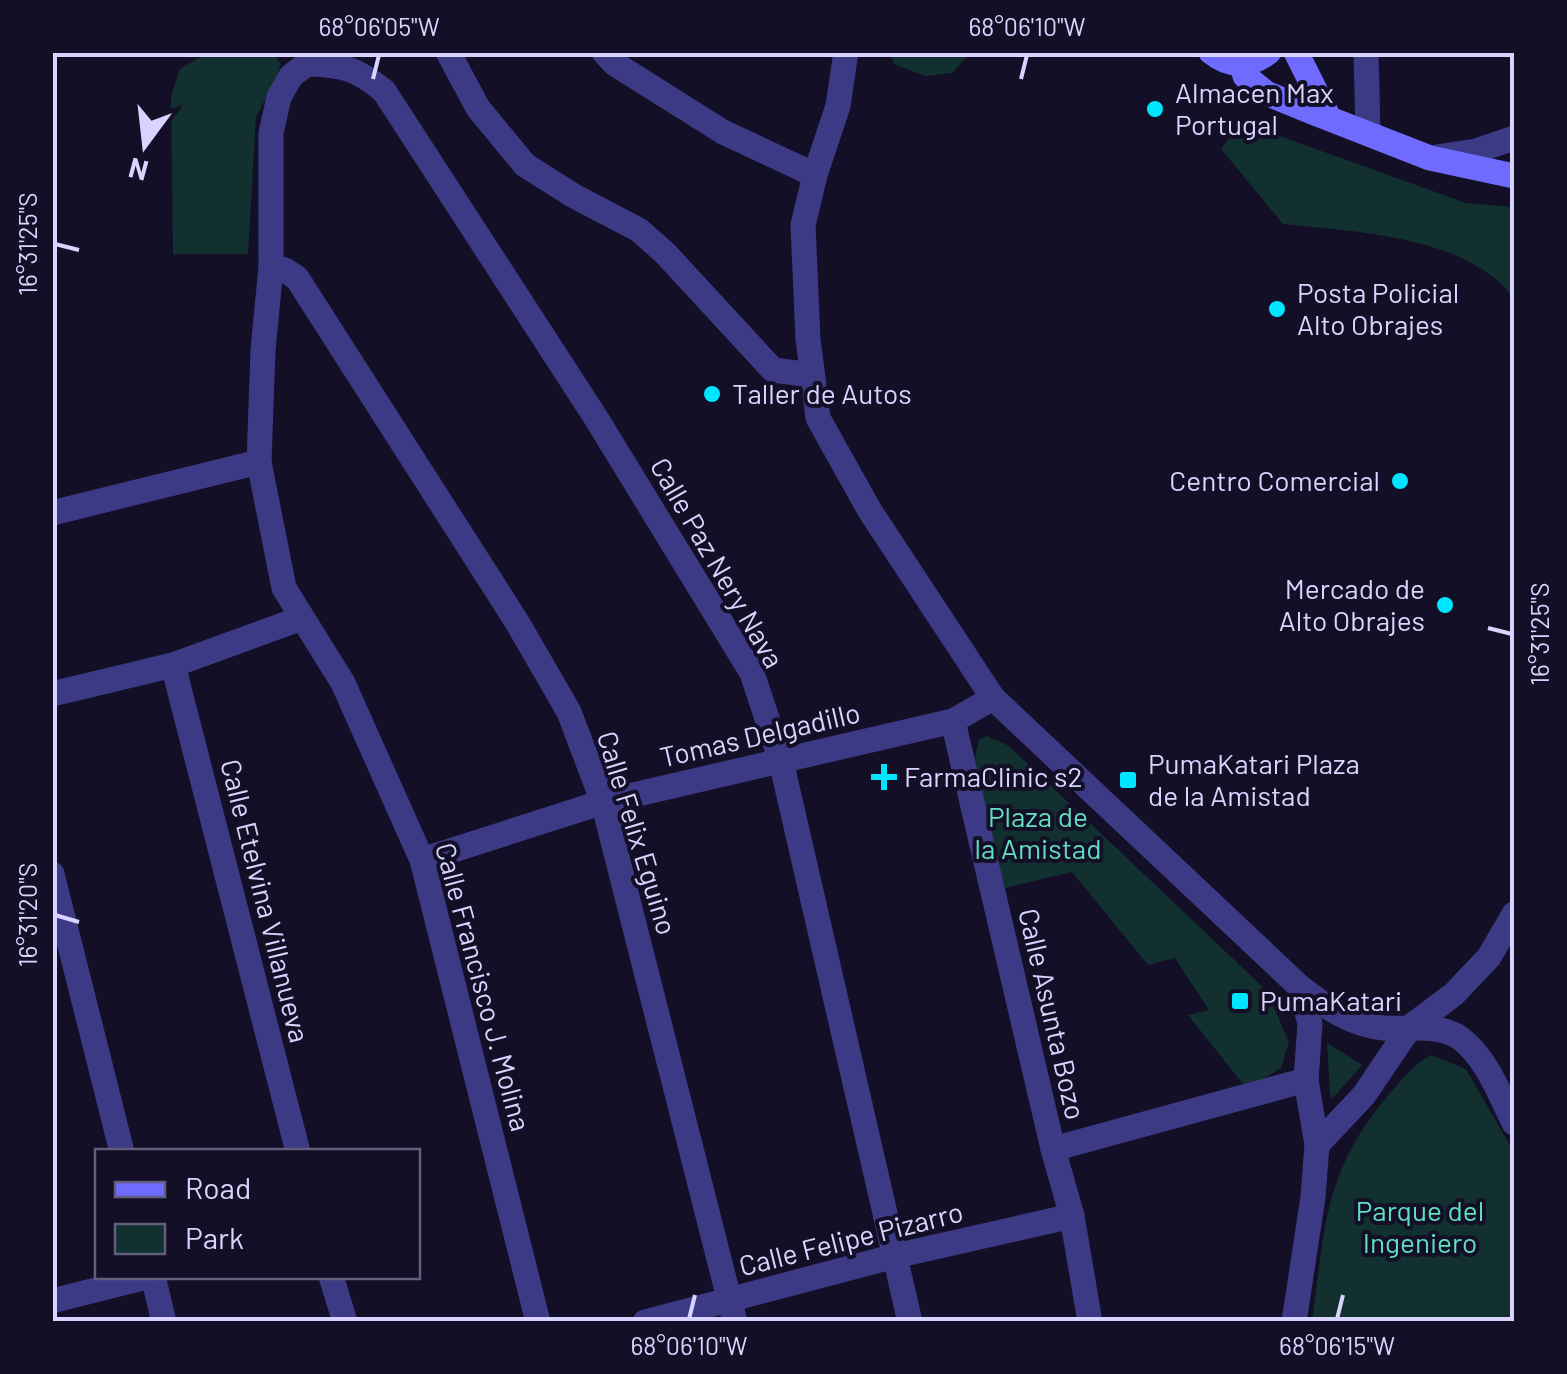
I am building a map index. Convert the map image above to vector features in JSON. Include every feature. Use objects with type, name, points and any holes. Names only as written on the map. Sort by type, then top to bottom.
[{"type":"main road","points":[[1211,52],[1228,63],[1242,64],[1256,62],[1270,52]]},
{"type":"main road","points":[[1296,52],[1328,116]]},
{"type":"main road","points":[[1242,64],[1246,76],[1266,92],[1430,158],[1514,176]]},
{"type":"street","points":[[448,52],[478,108],[525,165],[638,230],[665,253],[773,370],[812,376]]},
{"type":"street","points":[[604,52],[615,64],[723,132],[815,175]]},
{"type":"street","points":[[846,52],[838,106],[803,225],[812,376],[818,418],[902,561],[994,698],[1301,988],[1332,1012],[1359,1022],[1383,1028],[1435,1028],[1459,1037],[1482,1062],[1514,1122]]},
{"type":"street","points":[[1366,52],[1368,132]]},
{"type":"street","name":"Calle Francisco J. Molina","points":[[304,58],[278,97],[271,133],[271,267],[262,350],[260,462],[284,588],[343,683],[422,860],[538,1322]]},
{"type":"street","name":"Calle Paz Nery Nava","points":[[304,58],[363,73],[384,91],[596,418],[752,673],[781,761],[910,1322]]},
{"type":"street","points":[[1430,158],[1514,138]]},
{"type":"street","name":"Calle Felix Eguino","points":[[271,267],[297,278],[517,622],[569,712],[603,802],[732,1311]]},
{"type":"street","points":[[52,513],[260,462]]},
{"type":"street","points":[[52,694],[173,665],[302,618]]},
{"type":"street","name":"Calle Etelvina Villanueva","points":[[173,665],[297,1149]]},
{"type":"street","name":"Tomas Delgadillo","points":[[422,860],[603,802],[953,721],[994,698]]},
{"type":"street","name":"Calle Asunta Bozo","points":[[953,721],[1072,1216],[1090,1322]]},
{"type":"street","points":[[52,874],[121,1149]]},
{"type":"street","points":[[1317,1145],[1364,1095],[1410,1027],[1454,994],[1490,957],[1514,914]]},
{"type":"street","points":[[1294,1322],[1317,1145],[1306,1080],[1310,1024],[1301,988]]},
{"type":"street","points":[[1053,1148],[1306,1080]]},
{"type":"street","name":"Calle Felipe Pizarro","points":[[645,1322],[732,1311],[895,1256],[1072,1216]]},
{"type":"street","points":[[52,1301],[140,1279]]},
{"type":"street","points":[[153,1279],[164,1322]]},
{"type":"street","points":[[333,1279],[345,1322]]},
{"type":"green space","points":[[890,52],[970,53],[952,73],[925,76],[894,64]]},
{"type":"green space","points":[[207,53],[273,53],[280,63],[256,117],[248,254],[173,254],[171,96],[180,69]]},
{"type":"green space","points":[[1241,122],[1466,203],[1514,207],[1514,298],[1493,277],[1439,249],[1375,234],[1283,224],[1221,149]]},
{"type":"green space","name":"Plaza de la Amistad","points":[[987,736],[1009,746],[1267,991],[1289,1042],[1281,1068],[1263,1079],[1243,1084],[1188,1015],[1209,1010],[1175,958],[1148,965],[1072,872],[1005,888],[974,761],[979,739]]},
{"type":"green space","points":[[1327,1043],[1362,1065],[1333,1098],[1330,1095]]},
{"type":"green space","name":"Parque del Ingeniero","points":[[1431,1055],[1466,1069],[1514,1152],[1514,1321],[1312,1321],[1325,1230],[1338,1177],[1365,1125],[1412,1069]]},
{"type":"place","name":"Almacen Max Portugal","points":[[1155,109]]},
{"type":"place","name":"Posta Policial Alto Obrajes","points":[[1277,309]]},
{"type":"place","name":"Taller de Autos","points":[[712,394]]},
{"type":"place","name":"Centro Comercial","points":[[1400,481]]},
{"type":"place","name":"Mercado de Alto Obrajes","points":[[1445,605]]},
{"type":"place","name":"FarmaClinic s2","points":[[884,777]]},
{"type":"place","name":"PumaKatari Plaza de la Amistad","points":[[1128,780]]},
{"type":"place","name":"PumaKatari","points":[[1240,1001]]}]
